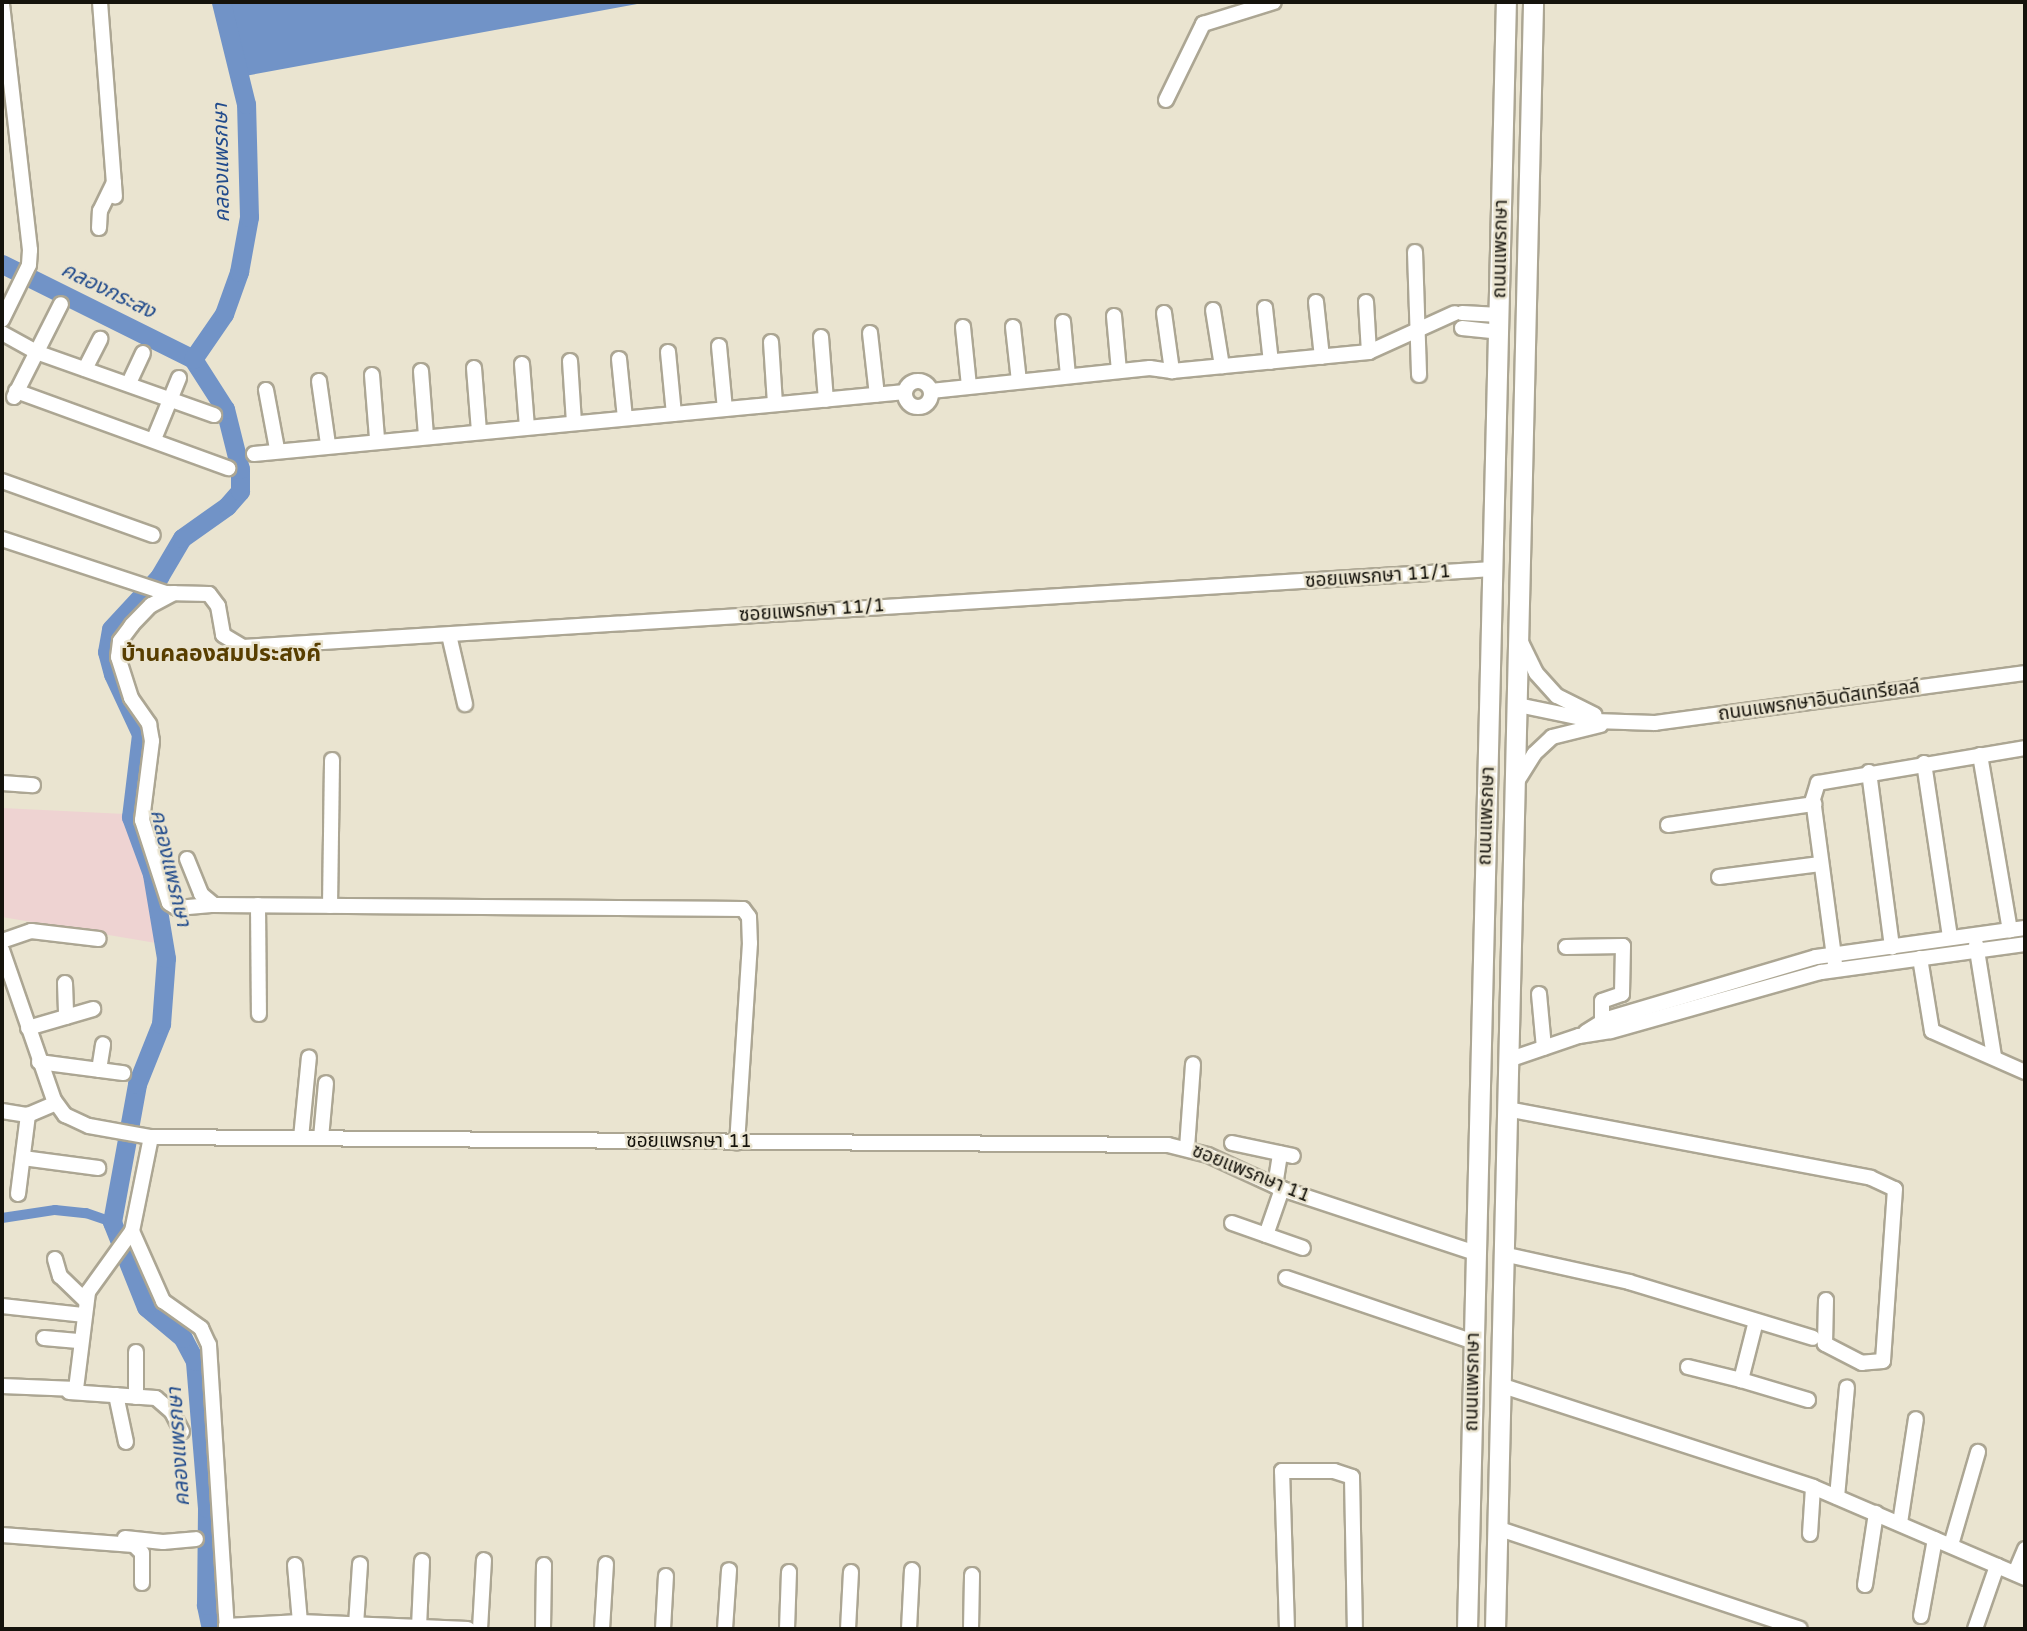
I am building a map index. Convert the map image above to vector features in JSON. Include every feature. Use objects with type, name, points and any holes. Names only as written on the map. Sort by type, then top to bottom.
[{"type":"main road","name":"ถนนแพรกษา","points":[[1467,1629],[1506,2]]},
{"type":"main road","name":"ถนนแพรกษา","points":[[1495,1629],[1533,2]]},
{"type":"main road","points":[[1504,95],[1532,95]]},
{"type":"street","points":[[99,228],[100,211],[114,189],[100,2]]},
{"type":"street","points":[[1166,100],[1203,24],[1218,15],[1274,2]]},
{"type":"street","points":[[2,4],[29,265],[2,320]]},
{"type":"street","points":[[1415,252],[1419,375]]},
{"type":"street","points":[[1316,302],[1322,357]]},
{"type":"street","points":[[1366,302],[1369,352]]},
{"type":"street","points":[[61,304],[14,395],[155,439],[228,468]]},
{"type":"street","points":[[1265,308],[1271,362]]},
{"type":"street","points":[[1213,310],[1222,366]]},
{"type":"street","points":[[1164,313],[1172,371]]},
{"type":"street","points":[[1114,316],[1119,371]]},
{"type":"street","points":[[254,454],[277,449],[377,439],[905,392],[908,402],[920,407],[926,404],[930,391],[1150,368],[1172,371],[1369,352],[1419,330],[1455,320],[1499,323]]},
{"type":"street","points":[[1063,322],[1068,376]]},
{"type":"street","points":[[963,327],[970,386]]},
{"type":"street","points":[[1013,327],[1019,381]]},
{"type":"street","points":[[2,333],[36,352],[171,397],[214,415]]},
{"type":"street","points":[[870,333],[877,395]]},
{"type":"street","points":[[821,337],[827,400]]},
{"type":"street","points":[[85,369],[100,339]]},
{"type":"street","points":[[771,342],[775,404]]},
{"type":"street","points":[[719,346],[725,409]]},
{"type":"street","points":[[668,352],[674,414]]},
{"type":"street","points":[[130,383],[143,353]]},
{"type":"street","points":[[619,359],[625,418]]},
{"type":"street","points":[[569,361],[575,423]]},
{"type":"street","points":[[522,364],[527,427]]},
{"type":"street","points":[[474,368],[479,431]]},
{"type":"street","points":[[421,371],[426,436]]},
{"type":"street","points":[[372,375],[377,439]]},
{"type":"street","points":[[155,439],[179,378]]},
{"type":"street","points":[[319,381],[328,444]]},
{"type":"street","points":[[266,390],[277,449]]},
{"type":"street","points":[[2,481],[153,535]]},
{"type":"street","points":[[2,539],[170,593]]},
{"type":"street","name":"ซอยแพรกษา 11/1","points":[[170,593],[209,594],[218,606],[223,635],[234,646],[449,635],[1493,569]]},
{"type":"street","points":[[170,593],[151,605],[132,625],[120,641],[118,657],[131,698],[150,726],[142,820],[169,903],[177,908],[258,905],[747,911],[749,978],[737,1143]]},
{"type":"street","points":[[449,635],[465,704]]},
{"type":"street","name":"ถนนแพรกษาอินดัสเทรียลล์","points":[[1520,640],[1536,673],[1557,696],[1612,723]]},
{"type":"street","name":"ถนนแพรกษาอินดัสเทรียลล์","points":[[1518,705],[1612,723],[1655,723],[2025,673]]},
{"type":"street","name":"ถนนแพรกษาอินดัสเทรียลล์","points":[[1516,783],[1534,754],[1552,737],[1612,723]]},
{"type":"street","points":[[1835,962],[1814,804],[1818,783],[1869,772],[2025,748]]},
{"type":"street","points":[[1980,755],[2010,930]]},
{"type":"street","points":[[330,906],[332,760]]},
{"type":"street","points":[[1924,763],[1950,938]]},
{"type":"street","points":[[1869,772],[1892,947]]},
{"type":"street","points":[[2,783],[33,785]]},
{"type":"street","points":[[1668,825],[1814,804]]},
{"type":"street","points":[[187,859],[201,894],[214,905]]},
{"type":"street","points":[[1718,877],[1820,864]]},
{"type":"street","points":[[258,905],[259,1014]]},
{"type":"street","points":[[1835,962],[1920,958],[2010,930],[2025,928]]},
{"type":"street","points":[[2,942],[31,931],[99,939]]},
{"type":"street","points":[[1579,1036],[1602,1023],[1892,947],[1950,938],[1975,943],[2025,943]]},
{"type":"street","points":[[1975,943],[1994,1057]]},
{"type":"street","points":[[1566,947],[1623,946],[1622,995],[1602,1001],[1602,1023]]},
{"type":"street","points":[[2,950],[39,1062],[56,1103],[28,1115],[2,1111]]},
{"type":"street","points":[[1920,958],[1932,1031],[2025,1072]]},
{"type":"street","points":[[65,983],[66,1017]]},
{"type":"street","points":[[1508,1060],[1579,1036],[1611,1031],[1725,992]]},
{"type":"street","points":[[1539,994],[1544,1048]]},
{"type":"street","points":[[28,1028],[93,1009]]},
{"type":"street","points":[[99,1070],[103,1044]]},
{"type":"street","points":[[301,1138],[309,1057]]},
{"type":"street","points":[[39,1062],[123,1073]]},
{"type":"street","points":[[1187,1148],[1193,1064]]},
{"type":"street","points":[[321,1138],[326,1083]]},
{"type":"street","name":"ซอยแพรกษา 11","points":[[56,1103],[76,1122],[146,1136],[737,1143],[1140,1142],[1187,1148],[1279,1187],[1475,1253]]},
{"type":"street","points":[[1507,1109],[1871,1178],[1895,1189],[1883,1361],[1863,1363],[1825,1344],[1826,1300]]},
{"type":"street","points":[[18,1194],[28,1115]]},
{"type":"street","points":[[69,1392],[78,1383],[85,1308],[108,1259],[128,1235],[146,1136]]},
{"type":"street","points":[[1232,1143],[1286,1155],[1266,1235]]},
{"type":"street","points":[[23,1158],[98,1168]]},
{"type":"street","points":[[1232,1223],[1303,1248]]},
{"type":"street","points":[[128,1235],[163,1301],[201,1328],[209,1345],[227,1628],[300,1622],[468,1629]]},
{"type":"street","points":[[1503,1254],[1629,1282],[1813,1338]]},
{"type":"street","points":[[55,1259],[60,1276],[85,1308]]},
{"type":"street","points":[[1286,1278],[1474,1342]]},
{"type":"street","points":[[2,1306],[85,1308]]},
{"type":"street","points":[[1741,1380],[1756,1321]]},
{"type":"street","points":[[44,1338],[81,1341]]},
{"type":"street","points":[[136,1352],[136,1397]]},
{"type":"street","points":[[1688,1367],[1808,1400]]},
{"type":"street","points":[[2,1385],[161,1401],[182,1432]]},
{"type":"street","points":[[1500,1385],[1814,1487],[2020,1575],[2025,1549]]},
{"type":"street","points":[[1837,1497],[1847,1387]]},
{"type":"street","points":[[116,1395],[126,1442]]},
{"type":"street","points":[[1900,1524],[1916,1419]]},
{"type":"street","points":[[1951,1545],[1978,1452]]},
{"type":"street","points":[[1287,1629],[1282,1471],[1334,1471],[1352,1477],[1355,1629]]},
{"type":"street","points":[[1810,1534],[1814,1487]]},
{"type":"street","points":[[1865,1585],[1876,1513]]},
{"type":"street","points":[[1497,1528],[1800,1629]]},
{"type":"street","points":[[2,1535],[104,1542],[138,1548],[143,1557],[142,1583]]},
{"type":"street","points":[[104,1542],[116,1537],[163,1542],[196,1538]]},
{"type":"street","points":[[1921,1616],[1935,1539]]},
{"type":"street","points":[[480,1629],[484,1560]]},
{"type":"street","points":[[419,1627],[422,1561]]},
{"type":"street","points":[[356,1625],[360,1564]]},
{"type":"street","points":[[602,1629],[606,1564]]},
{"type":"street","points":[[295,1565],[300,1622]]},
{"type":"street","points":[[543,1629],[544,1565]]},
{"type":"street","points":[[1975,1629],[1997,1566]]},
{"type":"street","points":[[725,1629],[729,1570]]},
{"type":"street","points":[[909,1629],[912,1570]]},
{"type":"street","points":[[848,1629],[851,1572]]},
{"type":"street","points":[[787,1629],[789,1573]]},
{"type":"street","points":[[971,1629],[972,1575]]},
{"type":"street","points":[[663,1629],[666,1576]]},
{"type":"shaded area","points":[[2,808],[125,814],[148,887],[156,943],[2,917]]},
{"type":"water","points":[[216,2],[648,2],[234,78]]},
{"type":"waterway","name":"คลองแพรกษา","points":[[211,1629],[206,1605],[207,1508],[195,1361],[183,1338],[146,1307],[112,1222],[137,1084],[161,1024],[166,958],[152,874],[131,817],[141,734],[113,674],[107,652],[111,629],[159,577],[182,538],[227,506],[240,491],[240,469],[225,409],[193,359],[224,314],[239,272],[249,217],[246,104],[221,2]]},
{"type":"waterway","name":"คลองกระสง","points":[[2,264],[193,359]]},
{"type":"waterway","points":[[2,1218],[55,1210],[86,1213],[112,1222]]},
{"type":"district","name":"บ้านคลองสมประสงค์","points":[[221,654]]}]
